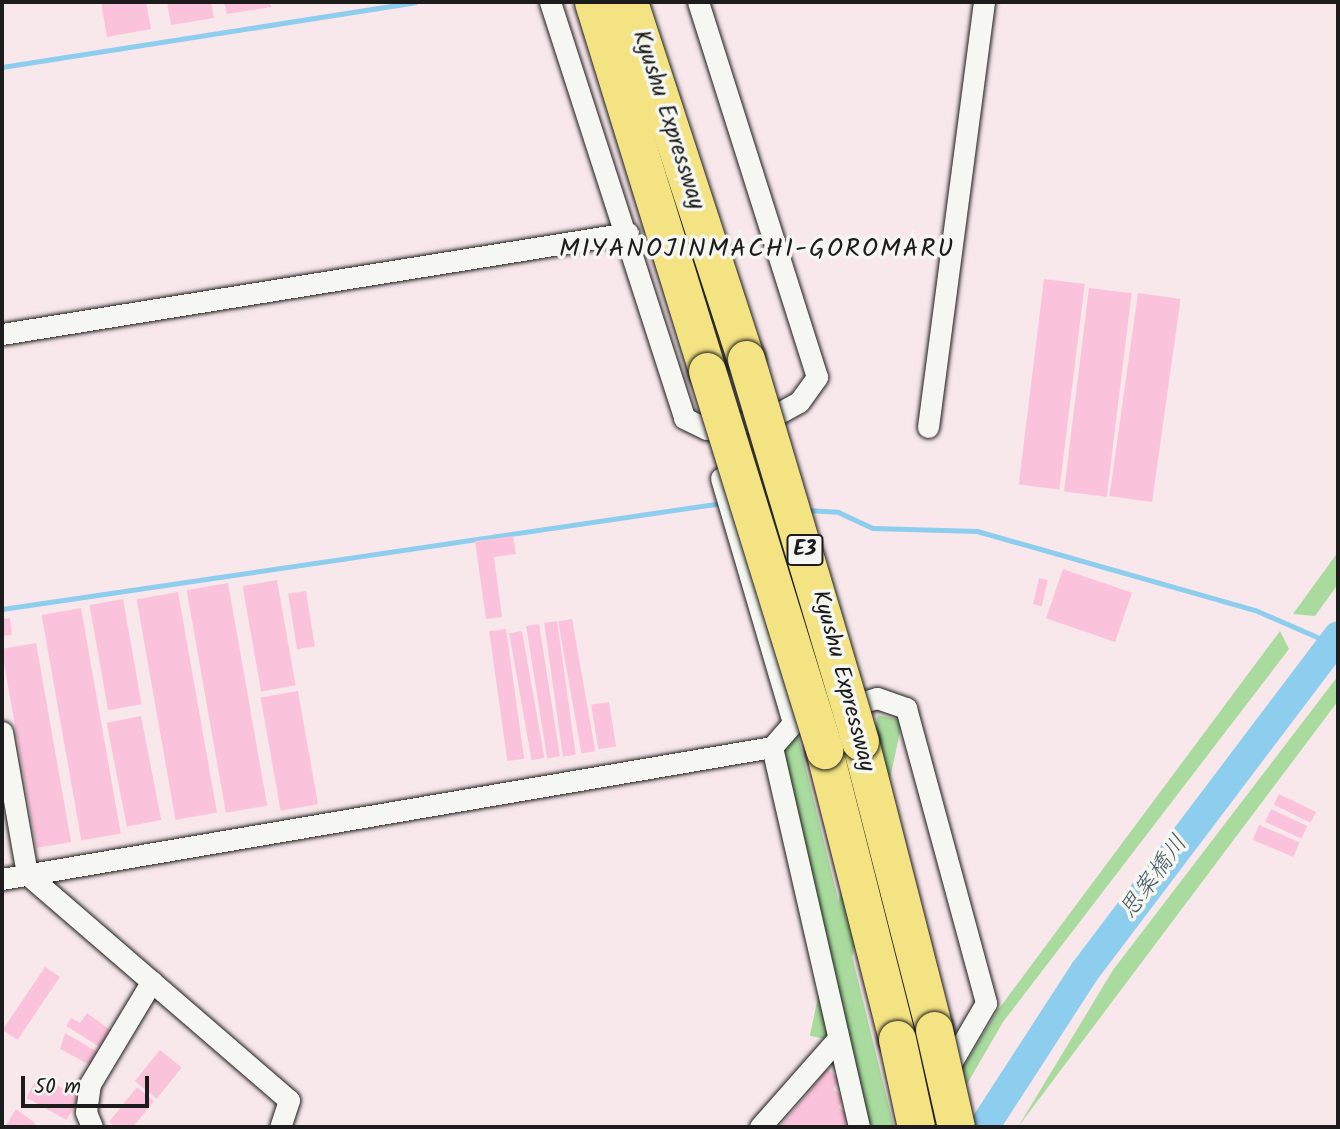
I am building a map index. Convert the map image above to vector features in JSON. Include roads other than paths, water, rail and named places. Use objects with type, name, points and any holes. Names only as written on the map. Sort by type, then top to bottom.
[{"type":"highway","name":"Kyushu Expressway","points":[[593,2],[824,750],[897,1039],[915,1127]]},
{"type":"highway","name":"Kyushu Expressway","points":[[629,2],[746,359],[860,741],[956,1127]]},
{"type":"street","points":[[550,2],[628,233],[684,418],[707,429],[770,418],[799,402],[817,377],[698,2]]},
{"type":"street","points":[[928,427],[984,2]]},
{"type":"street","points":[[2,334],[628,233]]},
{"type":"street","points":[[707,429],[793,723]]},
{"type":"street","points":[[2,878],[772,747],[793,723],[877,698],[906,708],[986,1003],[915,1127]]},
{"type":"street","points":[[2,732],[27,874],[289,1100],[280,1127]]},
{"type":"street","points":[[772,747],[835,1042],[859,1127]]},
{"type":"street","points":[[92,1127],[86,1112],[90,1084],[152,981]]},
{"type":"street","points":[[760,1127],[835,1042]]},
{"type":"waterway","points":[[2,67],[415,2]]},
{"type":"waterway","points":[[2,609],[722,503]]},
{"type":"waterway","points":[[805,510],[838,512],[873,528],[977,531],[1255,610],[1333,644]]},
{"type":"waterway","name":"思案橋川","points":[[984,1127],[1085,971],[1338,636]]},
{"type":"district","name":"MIYANOJINMACHI-GOROMARU","points":[[757,250]]}]
